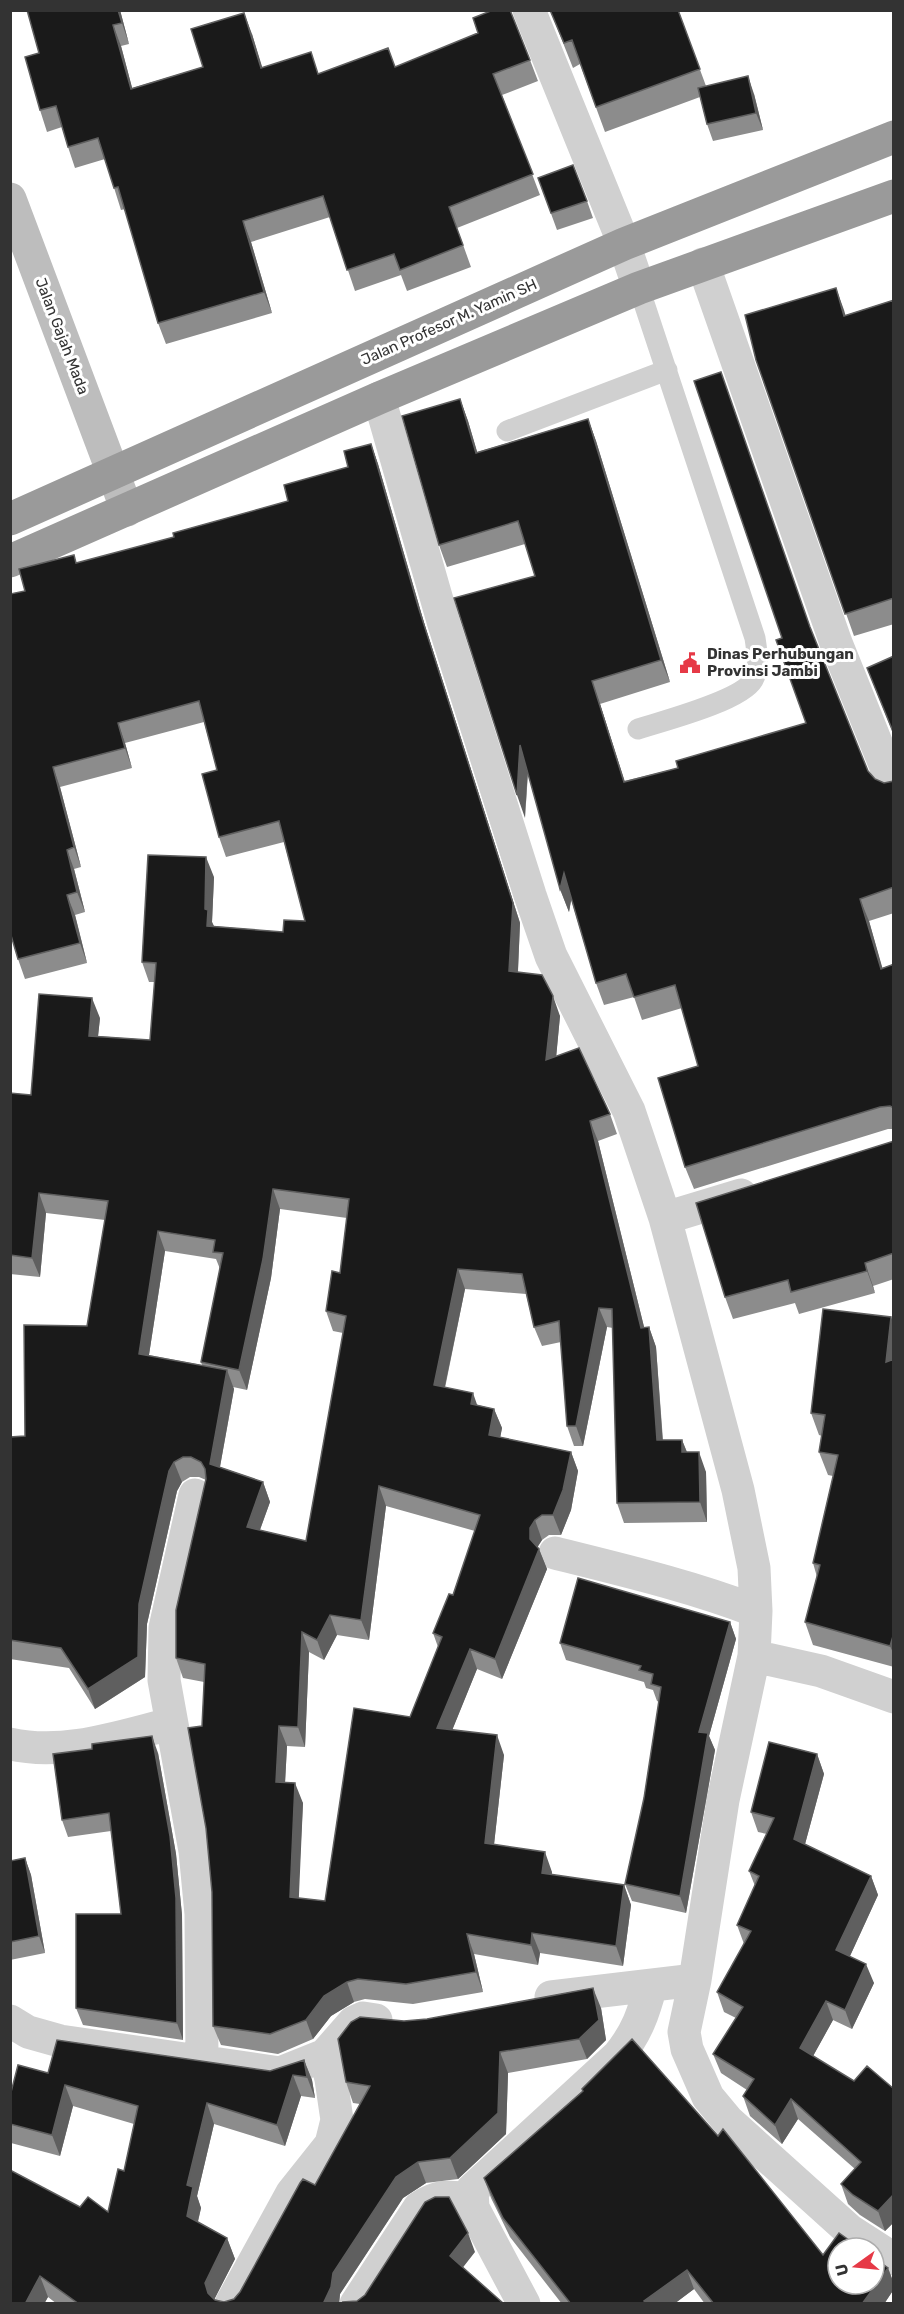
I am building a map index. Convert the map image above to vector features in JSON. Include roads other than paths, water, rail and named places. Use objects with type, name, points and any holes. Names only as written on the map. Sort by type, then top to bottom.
[{"type":"highway","name":"Jalan Profesor M. Yamin SH","points":[[10,519],[624,244],[894,137]]},
{"type":"highway","points":[[10,561],[379,398],[639,288],[894,196]]},
{"type":"main road","name":"Jalan Gajah Mada","points":[[10,199],[127,510]]},
{"type":"street","points":[[529,10],[624,244],[639,288]]},
{"type":"street","points":[[703,264],[836,644],[894,787]]},
{"type":"street","points":[[379,398],[443,621],[530,896],[551,956],[629,1111],[665,1218],[738,1490],[754,1568],[756,1611],[754,1656],[723,1800],[695,1980],[684,2032],[695,2071],[708,2097],[728,2121],[794,2183],[849,2230],[894,2259]]},
{"type":"street","points":[[665,1218],[767,1187]]},
{"type":"street","points":[[195,1495],[165,1628],[164,1680],[170,1724],[180,1761],[195,1851],[203,1960],[202,2060]]},
{"type":"street","points":[[555,1553],[715,1595],[756,1611]]},
{"type":"street","points":[[754,1656],[821,1671],[894,1697]]},
{"type":"street","points":[[10,1744],[31,1749],[61,1748],[170,1724]]},
{"type":"street","points":[[520,2003],[576,1992],[695,1980]]},
{"type":"street","points":[[524,2304],[473,2208],[475,2185],[618,2056],[633,2038],[642,2020],[651,1985]]},
{"type":"street","points":[[10,2021],[28,2032],[60,2041],[280,2073],[324,2055],[354,2022],[363,2018],[403,2022]]},
{"type":"street","points":[[231,2304],[292,2193],[331,2144],[337,2120],[332,2079],[324,2055]]},
{"type":"street","points":[[356,2304],[419,2208],[433,2198],[450,2196],[472,2199]]},
{"type":"lane","points":[[638,729],[717,703],[742,691],[752,681],[758,661],[755,638],[639,288]]},
{"type":"lane","points":[[507,431],[667,370]]},
{"type":"place","name":"Dinas Perhubungan Provinsi Jambi","points":[[690,663]]}]
